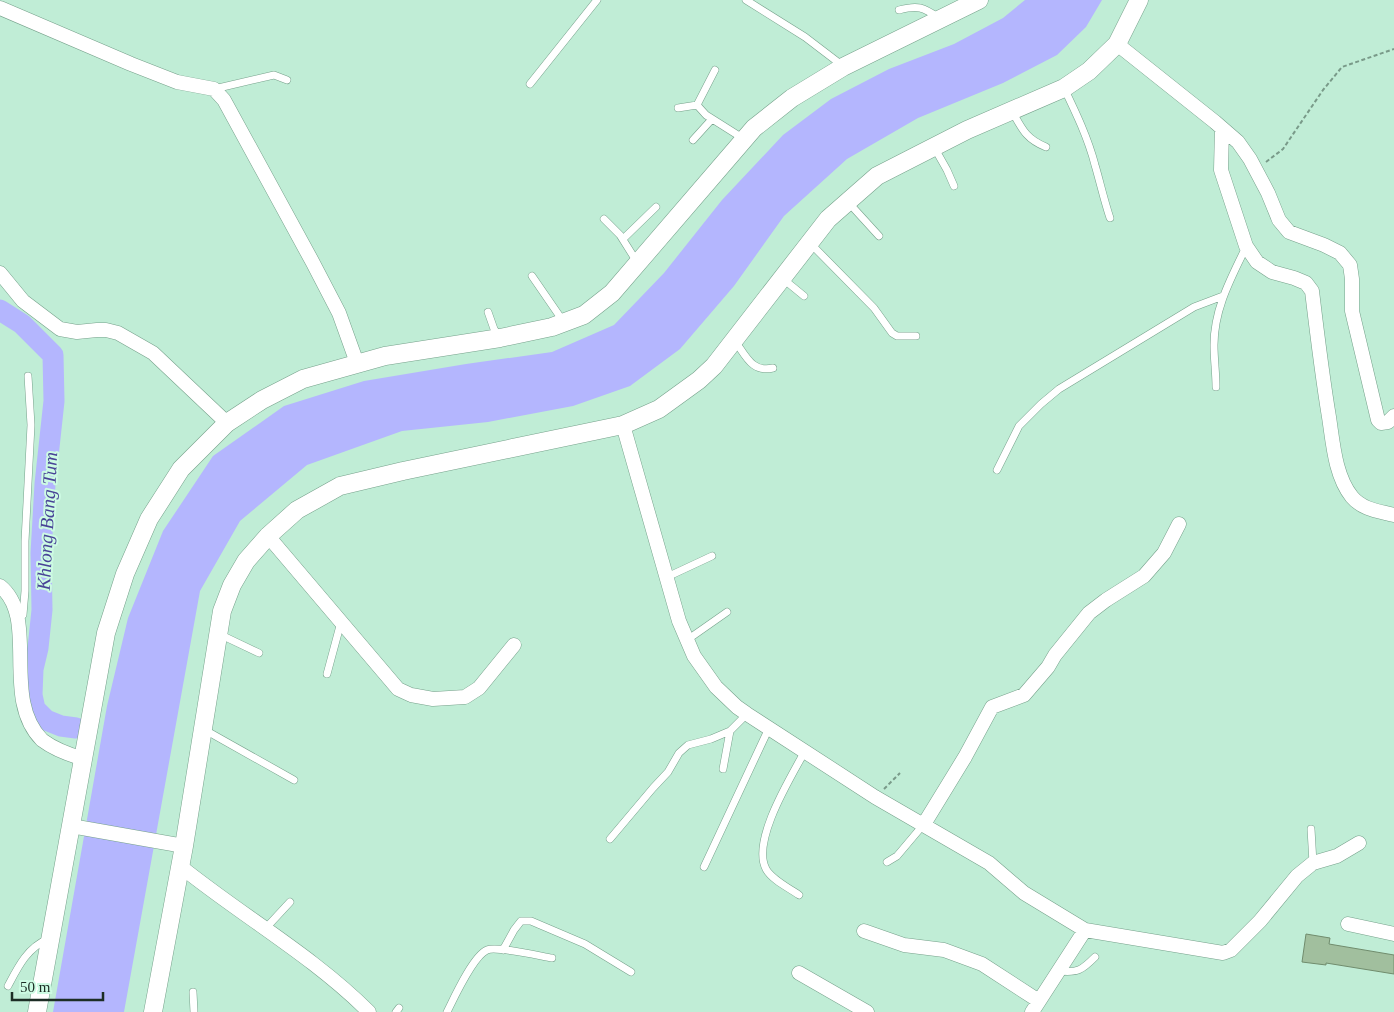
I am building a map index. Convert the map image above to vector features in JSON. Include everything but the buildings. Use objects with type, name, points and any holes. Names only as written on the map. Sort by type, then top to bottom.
[{"type":"street","points":[[153,1012],[184,846],[222,611],[232,585],[246,561],[268,536],[297,510],[340,486],[623,425],[659,409],[686,390],[714,366],[735,342],[828,219],[876,176],[934,147],[1064,88],[1089,71],[1117,44],[1139,0]]},
{"type":"street","points":[[37,1012],[106,633],[125,574],[149,519],[181,469],[227,422],[262,400],[303,379],[385,356],[500,338],[552,327],[584,315],[612,293],[638,265],[754,128],[792,98],[843,67],[942,19],[968,3]]},
{"type":"street","points":[[0,8],[177,82],[214,89],[224,100],[313,262],[338,313],[357,363]]},
{"type":"street","points":[[1117,44],[1238,142],[1250,159],[1279,220],[1289,232],[1340,253],[1350,265],[1352,311],[1378,420],[1381,423],[1388,422],[1394,416]]},
{"type":"street","points":[[1222,128],[1221,170],[1246,246],[1257,262],[1272,272],[1306,283],[1312,291],[1335,452],[1346,488],[1353,498],[1364,507],[1394,515]]},
{"type":"street","points":[[0,274],[23,301],[60,329],[77,332],[106,330],[126,337],[153,353],[227,422]]},
{"type":"street","points":[[623,425],[679,621],[694,656],[711,681],[737,707],[747,714],[875,797],[989,863],[1024,893],[1085,930],[1223,953],[1231,950],[1260,921],[1297,876],[1313,862],[1336,856],[1359,844]]},
{"type":"street","points":[[924,824],[965,757],[992,707],[1024,695],[1089,613],[1144,576],[1164,553],[1178,524]]},
{"type":"street","points":[[268,536],[398,689],[410,695],[433,699],[466,697],[479,688],[514,645]]},
{"type":"street","points":[[0,586],[10,596],[16,610],[17,689],[26,719],[42,740],[66,753],[84,759]]},
{"type":"street","points":[[71,826],[184,846]]},
{"type":"street","points":[[180,866],[339,985],[369,1012]]},
{"type":"street","points":[[1348,924],[1394,934]]},
{"type":"street","points":[[864,931],[904,945],[944,950],[982,964],[1036,1007],[1085,930]]},
{"type":"street","points":[[799,974],[867,1012]]},
{"type":"lane","points":[[530,84],[597,0]]},
{"type":"lane","points":[[746,0],[805,37],[843,67]]},
{"type":"lane","points":[[899,10],[912,7],[925,9],[942,19]]},
{"type":"lane","points":[[697,105],[715,70]]},
{"type":"lane","points":[[214,89],[274,76],[287,80]]},
{"type":"lane","points":[[1064,88],[1081,123],[1110,218]]},
{"type":"lane","points":[[697,105],[712,119],[744,140]]},
{"type":"lane","points":[[678,108],[697,105]]},
{"type":"lane","points":[[1011,111],[1025,134],[1035,142],[1046,147]]},
{"type":"lane","points":[[694,140],[712,119]]},
{"type":"lane","points":[[934,147],[954,186]]},
{"type":"lane","points":[[848,201],[878,236]]},
{"type":"lane","points":[[623,239],[656,207]]},
{"type":"lane","points":[[604,219],[623,239],[638,265]]},
{"type":"lane","points":[[809,242],[874,308],[892,333],[897,336],[916,336]]},
{"type":"lane","points":[[1216,387],[1214,344],[1217,315],[1223,296],[1246,246]]},
{"type":"lane","points":[[532,276],[564,322]]},
{"type":"lane","points":[[782,278],[804,296]]},
{"type":"lane","points":[[997,470],[1019,426],[1059,389],[1194,306],[1223,296]]},
{"type":"lane","points":[[488,312],[494,330],[500,338]]},
{"type":"lane","points":[[735,342],[755,367],[762,370],[773,368]]},
{"type":"lane","points":[[17,620],[23,615],[25,591],[25,540],[31,425],[28,376]]},
{"type":"lane","points":[[667,577],[712,556]]},
{"type":"lane","points":[[687,640],[726,612]]},
{"type":"lane","points":[[327,674],[341,622]]},
{"type":"lane","points":[[218,634],[259,653]]},
{"type":"lane","points":[[610,839],[668,772],[679,752],[688,744],[730,731],[747,714]]},
{"type":"lane","points":[[704,867],[769,728]]},
{"type":"lane","points":[[203,729],[294,780]]},
{"type":"lane","points":[[723,769],[730,731]]},
{"type":"lane","points":[[799,896],[766,870],[762,856],[764,839],[777,804],[805,751]]},
{"type":"lane","points":[[887,862],[897,856],[924,824]]},
{"type":"lane","points":[[1311,829],[1313,862]]},
{"type":"lane","points":[[265,929],[290,902]]},
{"type":"lane","points":[[503,950],[521,921],[531,921],[585,944],[631,972]]},
{"type":"lane","points":[[8,986],[22,960],[41,942],[51,938]]},
{"type":"lane","points":[[447,1012],[466,976],[479,956],[487,950],[503,950],[552,958]]},
{"type":"lane","points":[[1059,971],[1072,972],[1083,968],[1095,957]]},
{"type":"lane","points":[[193,992],[194,1012]]},
{"type":"path","points":[[1256,171],[1283,149],[1323,90],[1342,67],[1394,49]]},
{"type":"path","points":[[875,797],[900,773]]},
{"type":"water","points":[[1025,0],[1102,0],[1086,27],[1057,55],[1003,83],[918,118],[847,159],[784,216],[734,286],[680,349],[630,386],[573,406],[488,422],[402,431],[307,465],[240,521],[200,591],[124,1012],[53,1012],[107,706],[128,618],[163,531],[213,456],[284,406],[364,381],[552,352],[614,325],[664,273],[722,200],[783,135],[831,99],[889,69],[954,44],[1003,18]]},
{"type":"waterway","name":"Khlong Bang Tum","points":[[0,310],[22,324],[53,355],[54,401],[45,484],[41,553],[42,610],[38,648],[33,669],[32,695],[35,709],[46,720],[61,726],[76,728]]}]
